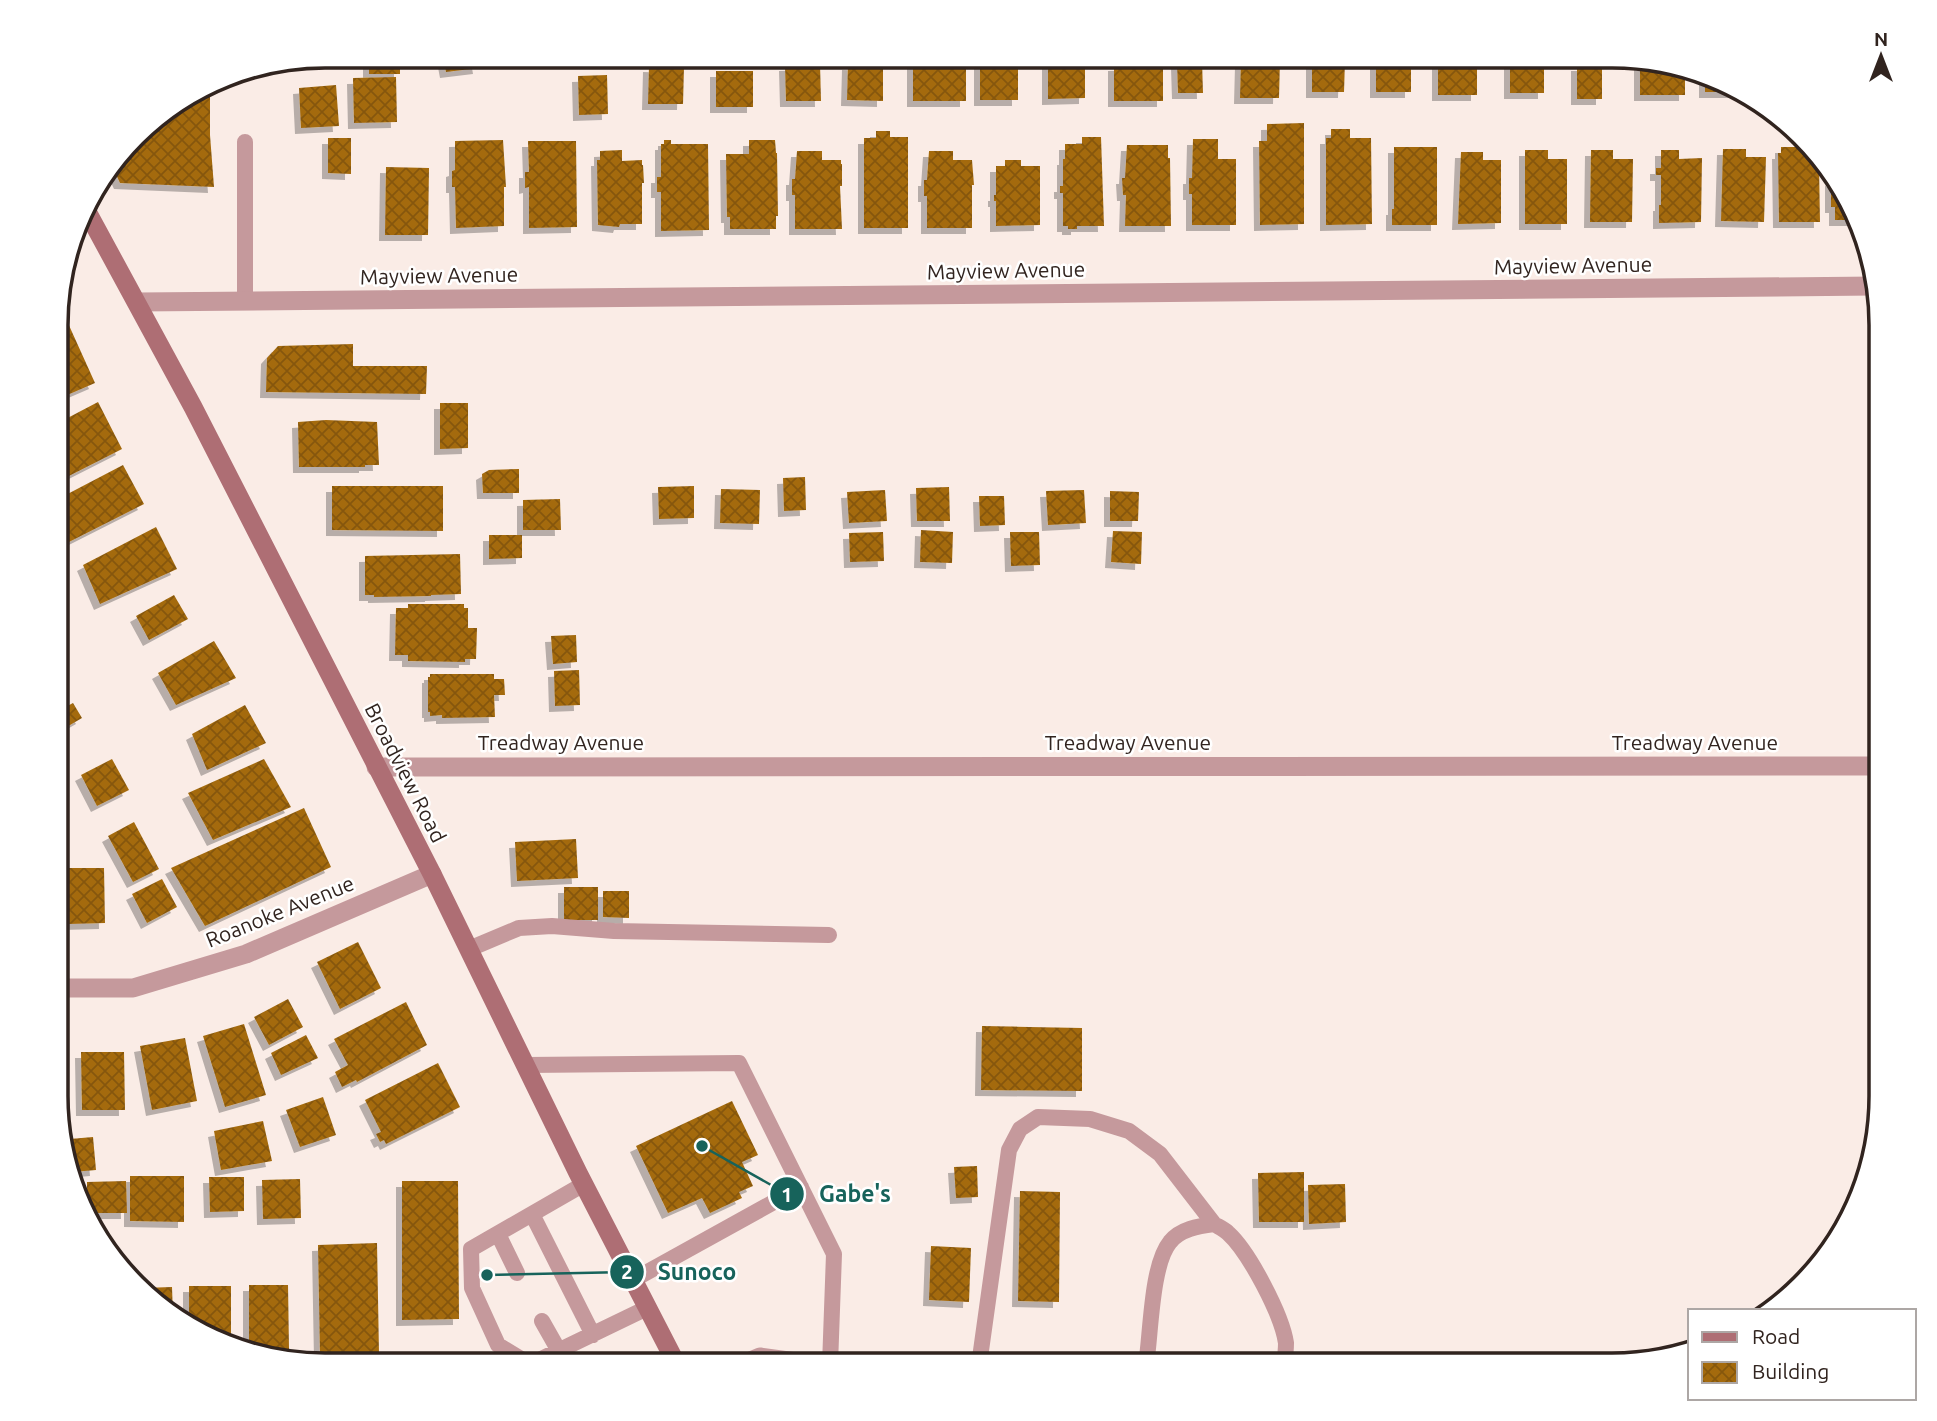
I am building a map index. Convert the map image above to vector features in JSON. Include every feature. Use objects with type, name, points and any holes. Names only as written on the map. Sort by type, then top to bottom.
[{"type":"main road","name":"Broadview Road","points":[[92,219],[194,407],[432,874],[584,1184],[671,1353]]},
{"type":"street","name":"Mayview Avenue","points":[[138,302],[1866,286]]},
{"type":"street","name":"Treadway Avenue","points":[[376,767],[1869,766]]},
{"type":"street","name":"Roanoke Avenue","points":[[68,988],[134,988],[246,954],[432,874]]},
{"type":"lane","points":[[245,142],[245,301]]},
{"type":"lane","points":[[469,949],[519,928],[552,926],[614,931],[829,935]]},
{"type":"lane","points":[[526,1065],[739,1063],[834,1254],[830,1353]]},
{"type":"lane","points":[[981,1353],[1009,1150],[1020,1129],[1038,1118],[1090,1119],[1129,1131],[1160,1154],[1214,1224],[1240,1247],[1271,1300],[1286,1344],[1285,1353]]},
{"type":"lane","points":[[512,1353],[498,1345],[472,1288],[471,1249],[584,1184]]},
{"type":"lane","points":[[633,1280],[801,1187]]},
{"type":"lane","points":[[532,1214],[593,1335]]},
{"type":"lane","points":[[1148,1353],[1161,1259],[1170,1241],[1192,1227],[1214,1224]]},
{"type":"lane","points":[[498,1234],[517,1273]]},
{"type":"lane","points":[[555,1353],[647,1308]]},
{"type":"lane","points":[[542,1321],[559,1351]]},
{"type":"building","points":[[369,68],[400,68],[400,74],[369,74]]},
{"type":"building","points":[[445,68],[479,68],[446,72]]},
{"type":"building","points":[[649,68],[684,68],[683,104],[648,104]]},
{"type":"building","points":[[785,68],[820,68],[821,101],[786,101]]},
{"type":"building","points":[[848,68],[883,68],[883,101],[847,100]]},
{"type":"building","points":[[913,68],[966,68],[966,101],[913,101]]},
{"type":"building","points":[[980,68],[1018,68],[1018,100],[980,100]]},
{"type":"building","points":[[1048,68],[1085,68],[1085,98],[1048,99]]},
{"type":"building","points":[[1114,68],[1163,68],[1163,101],[1114,101]]},
{"type":"building","points":[[1177,68],[1202,68],[1203,93],[1178,93]]},
{"type":"building","points":[[1241,68],[1280,68],[1279,98],[1240,98]]},
{"type":"building","points":[[1312,68],[1345,68],[1344,92],[1312,92]]},
{"type":"building","points":[[1376,68],[1411,68],[1411,92],[1376,92]]},
{"type":"building","points":[[1438,68],[1477,68],[1477,95],[1438,95]]},
{"type":"building","points":[[1510,68],[1544,68],[1544,93],[1510,93]]},
{"type":"building","points":[[1577,68],[1602,68],[1602,99],[1577,99]]},
{"type":"building","points":[[1640,70],[1685,79],[1685,95],[1640,95]]},
{"type":"building","points":[[716,71],[753,71],[753,107],[716,107]]},
{"type":"building","points":[[607,75],[608,114],[579,115],[578,76]]},
{"type":"building","points":[[396,77],[397,122],[354,123],[353,78]]},
{"type":"building","points":[[336,85],[339,126],[301,128],[299,88]]},
{"type":"building","points":[[1705,86],[1719,92],[1705,92]]},
{"type":"building","points":[[210,96],[214,187],[120,183],[116,176],[143,143],[169,121]]},
{"type":"building","points":[[1304,123],[1304,224],[1260,225],[1259,141],[1267,141],[1267,124]]},
{"type":"building","points":[[1331,129],[1350,129],[1350,138],[1371,138],[1372,224],[1326,225],[1326,138],[1331,138]]},
{"type":"building","points":[[876,131],[890,131],[890,137],[908,137],[908,228],[864,228],[864,138],[876,138]]},
{"type":"building","points":[[1082,137],[1101,137],[1104,226],[1077,226],[1077,229],[1068,229],[1068,226],[1063,226],[1063,193],[1060,193],[1060,186],[1063,186],[1065,144],[1082,144]]},
{"type":"building","points":[[328,138],[351,138],[351,174],[328,173]]},
{"type":"building","points":[[1193,139],[1218,139],[1218,159],[1236,159],[1236,225],[1192,225],[1189,178],[1192,178]]},
{"type":"building","points":[[503,140],[506,187],[504,226],[456,228],[455,187],[452,187],[455,141]]},
{"type":"building","points":[[664,140],[671,140],[671,144],[708,144],[709,230],[661,231],[661,192],[657,192],[657,177],[661,177],[661,144],[664,144]]},
{"type":"building","points":[[749,140],[775,140],[778,216],[776,229],[730,229],[730,217],[727,217],[726,154],[749,154]]},
{"type":"building","points":[[528,141],[576,141],[577,227],[529,228],[529,187],[525,188],[525,172],[529,172]]},
{"type":"building","points":[[1127,145],[1168,145],[1171,226],[1125,226],[1126,195],[1123,195],[1122,178],[1125,178]]},
{"type":"building","points":[[1394,147],[1437,147],[1437,225],[1392,225]]},
{"type":"building","points":[[1781,147],[1797,147],[1819,174],[1820,222],[1779,222],[1778,153],[1781,153]]},
{"type":"building","points":[[1723,149],[1746,149],[1746,157],[1766,157],[1764,222],[1721,221]]},
{"type":"building","points":[[622,150],[622,161],[642,160],[642,224],[620,224],[619,227],[598,225],[597,160],[600,160],[600,151]]},
{"type":"building","points":[[1525,150],[1548,150],[1548,159],[1567,159],[1567,224],[1525,224]]},
{"type":"building","points":[[1591,150],[1613,150],[1613,159],[1633,159],[1632,222],[1590,222]]},
{"type":"building","points":[[1661,150],[1679,150],[1679,159],[1702,158],[1701,222],[1659,223],[1661,175],[1656,175],[1656,168],[1661,168]]},
{"type":"building","points":[[797,151],[822,151],[822,160],[841,160],[842,229],[795,229],[792,179],[795,179]]},
{"type":"building","points":[[929,151],[953,151],[953,160],[972,160],[972,228],[927,228],[924,180],[927,180]]},
{"type":"building","points":[[1461,152],[1483,152],[1483,160],[1501,160],[1501,223],[1458,224]]},
{"type":"building","points":[[1005,160],[1021,160],[1021,166],[1040,166],[1040,225],[996,226],[996,166],[1005,166]]},
{"type":"building","points":[[386,167],[429,168],[428,235],[385,235]]},
{"type":"building","points":[[1831,192],[1846,220],[1835,220],[1835,207],[1831,207]]},
{"type":"building","points":[[68,323],[95,383],[68,395]]},
{"type":"building","points":[[353,344],[353,366],[427,366],[426,394],[266,392],[267,358],[278,346]]},
{"type":"building","points":[[98,402],[122,449],[68,476],[68,418]]},
{"type":"building","points":[[440,403],[468,403],[468,448],[440,449]]},
{"type":"building","points":[[298,422],[377,422],[379,465],[299,467]]},
{"type":"building","points":[[123,465],[144,504],[68,542],[68,494]]},
{"type":"building","points":[[519,469],[519,493],[483,493],[482,474],[489,470]]},
{"type":"building","points":[[805,477],[806,510],[784,511],[783,478]]},
{"type":"building","points":[[332,486],[443,486],[443,531],[332,530]]},
{"type":"building","points":[[694,486],[694,518],[659,519],[658,487]]},
{"type":"building","points":[[949,487],[950,521],[917,521],[916,488]]},
{"type":"building","points":[[721,489],[760,490],[759,524],[720,523]]},
{"type":"building","points":[[885,490],[887,521],[849,523],[847,492]]},
{"type":"building","points":[[1084,490],[1086,523],[1048,525],[1046,491]]},
{"type":"building","points":[[1110,491],[1139,492],[1138,521],[1110,521]]},
{"type":"building","points":[[979,496],[1004,496],[1005,525],[980,526]]},
{"type":"building","points":[[560,499],[561,530],[523,530],[523,500]]},
{"type":"building","points":[[156,527],[177,569],[100,604],[83,565]]},
{"type":"building","points":[[921,530],[953,532],[952,563],[920,562]]},
{"type":"building","points":[[1113,531],[1142,532],[1141,564],[1111,562]]},
{"type":"building","points":[[883,532],[884,561],[850,562],[849,533]]},
{"type":"building","points":[[1010,532],[1039,532],[1040,565],[1011,566]]},
{"type":"building","points":[[489,535],[522,535],[522,558],[489,559]]},
{"type":"building","points":[[460,554],[461,594],[365,595],[365,556]]},
{"type":"building","points":[[174,595],[188,619],[149,640],[136,616]]},
{"type":"building","points":[[408,604],[464,604],[464,608],[468,608],[468,628],[477,628],[476,659],[465,659],[465,662],[408,661],[408,655],[395,655],[396,608],[408,608]]},
{"type":"building","points":[[576,635],[577,662],[553,664],[551,636]]},
{"type":"building","points":[[214,641],[236,678],[176,705],[158,673]]},
{"type":"building","points":[[579,670],[580,705],[555,706],[554,671]]},
{"type":"building","points":[[430,674],[494,674],[494,679],[504,679],[505,695],[494,695],[495,717],[430,716]]},
{"type":"building","points":[[73,703],[82,718],[68,726],[68,706]]},
{"type":"building","points":[[245,705],[266,743],[207,770],[192,734]]},
{"type":"building","points":[[112,759],[129,790],[97,806],[81,775]]},
{"type":"building","points":[[264,759],[291,807],[213,840],[188,793]]},
{"type":"building","points":[[304,808],[331,867],[205,926],[171,868]]},
{"type":"building","points":[[134,822],[159,869],[133,882],[108,836]]},
{"type":"building","points":[[576,839],[578,878],[517,881],[515,842]]},
{"type":"building","points":[[68,868],[104,868],[105,923],[68,924]]},
{"type":"building","points":[[162,879],[177,907],[147,923],[132,894]]},
{"type":"building","points":[[564,887],[598,887],[598,920],[564,920]]},
{"type":"building","points":[[603,891],[629,891],[629,918],[603,917]]},
{"type":"building","points":[[358,942],[381,988],[340,1009],[317,962]]},
{"type":"building","points":[[288,999],[303,1027],[269,1045],[254,1017]]},
{"type":"building","points":[[406,1002],[427,1045],[357,1082],[356,1080],[342,1087],[335,1072],[348,1065],[334,1039]]},
{"type":"building","points":[[244,1024],[266,1095],[225,1107],[203,1036]]},
{"type":"building","points":[[982,1026],[1082,1028],[1082,1091],[981,1090]]},
{"type":"building","points":[[306,1035],[318,1058],[281,1075],[271,1053]]},
{"type":"building","points":[[185,1038],[197,1101],[152,1110],[140,1046]]},
{"type":"building","points":[[81,1052],[124,1052],[125,1110],[82,1110]]},
{"type":"building","points":[[438,1063],[460,1107],[386,1144],[384,1140],[380,1142],[376,1134],[381,1132],[365,1100]]},
{"type":"building","points":[[323,1097],[336,1135],[300,1147],[286,1110]]},
{"type":"building","points":[[732,1101],[758,1155],[742,1162],[753,1186],[739,1192],[742,1198],[710,1213],[702,1198],[668,1213],[636,1146]]},
{"type":"building","points":[[263,1121],[272,1161],[221,1170],[214,1131]]},
{"type":"building","points":[[93,1137],[96,1170],[80,1171],[72,1139]]},
{"type":"building","points":[[977,1166],[978,1197],[956,1198],[954,1167]]},
{"type":"building","points":[[1304,1172],[1304,1222],[1259,1222],[1258,1173]]},
{"type":"building","points":[[130,1176],[184,1176],[184,1222],[130,1221]]},
{"type":"building","points":[[209,1177],[244,1177],[244,1211],[210,1212]]},
{"type":"building","points":[[300,1179],[301,1218],[263,1219],[262,1180]]},
{"type":"building","points":[[126,1181],[127,1213],[97,1213],[87,1191],[87,1182]]},
{"type":"building","points":[[402,1181],[458,1181],[459,1319],[402,1320]]},
{"type":"building","points":[[1345,1184],[1346,1222],[1309,1224],[1308,1185]]},
{"type":"building","points":[[1020,1191],[1060,1192],[1059,1302],[1018,1301]]},
{"type":"building","points":[[377,1243],[379,1353],[320,1353],[318,1245]]},
{"type":"building","points":[[931,1246],[971,1248],[969,1302],[929,1300]]},
{"type":"building","points":[[249,1285],[288,1285],[289,1349],[249,1341]]},
{"type":"building","points":[[189,1286],[231,1286],[231,1334],[189,1313]]},
{"type":"building","points":[[172,1287],[173,1302],[169,1300],[154,1288]]},
{"type":"place","name":"Gabe's","points":[[702,1146]]},
{"type":"place","name":"Sunoco","points":[[487,1275]]}]
